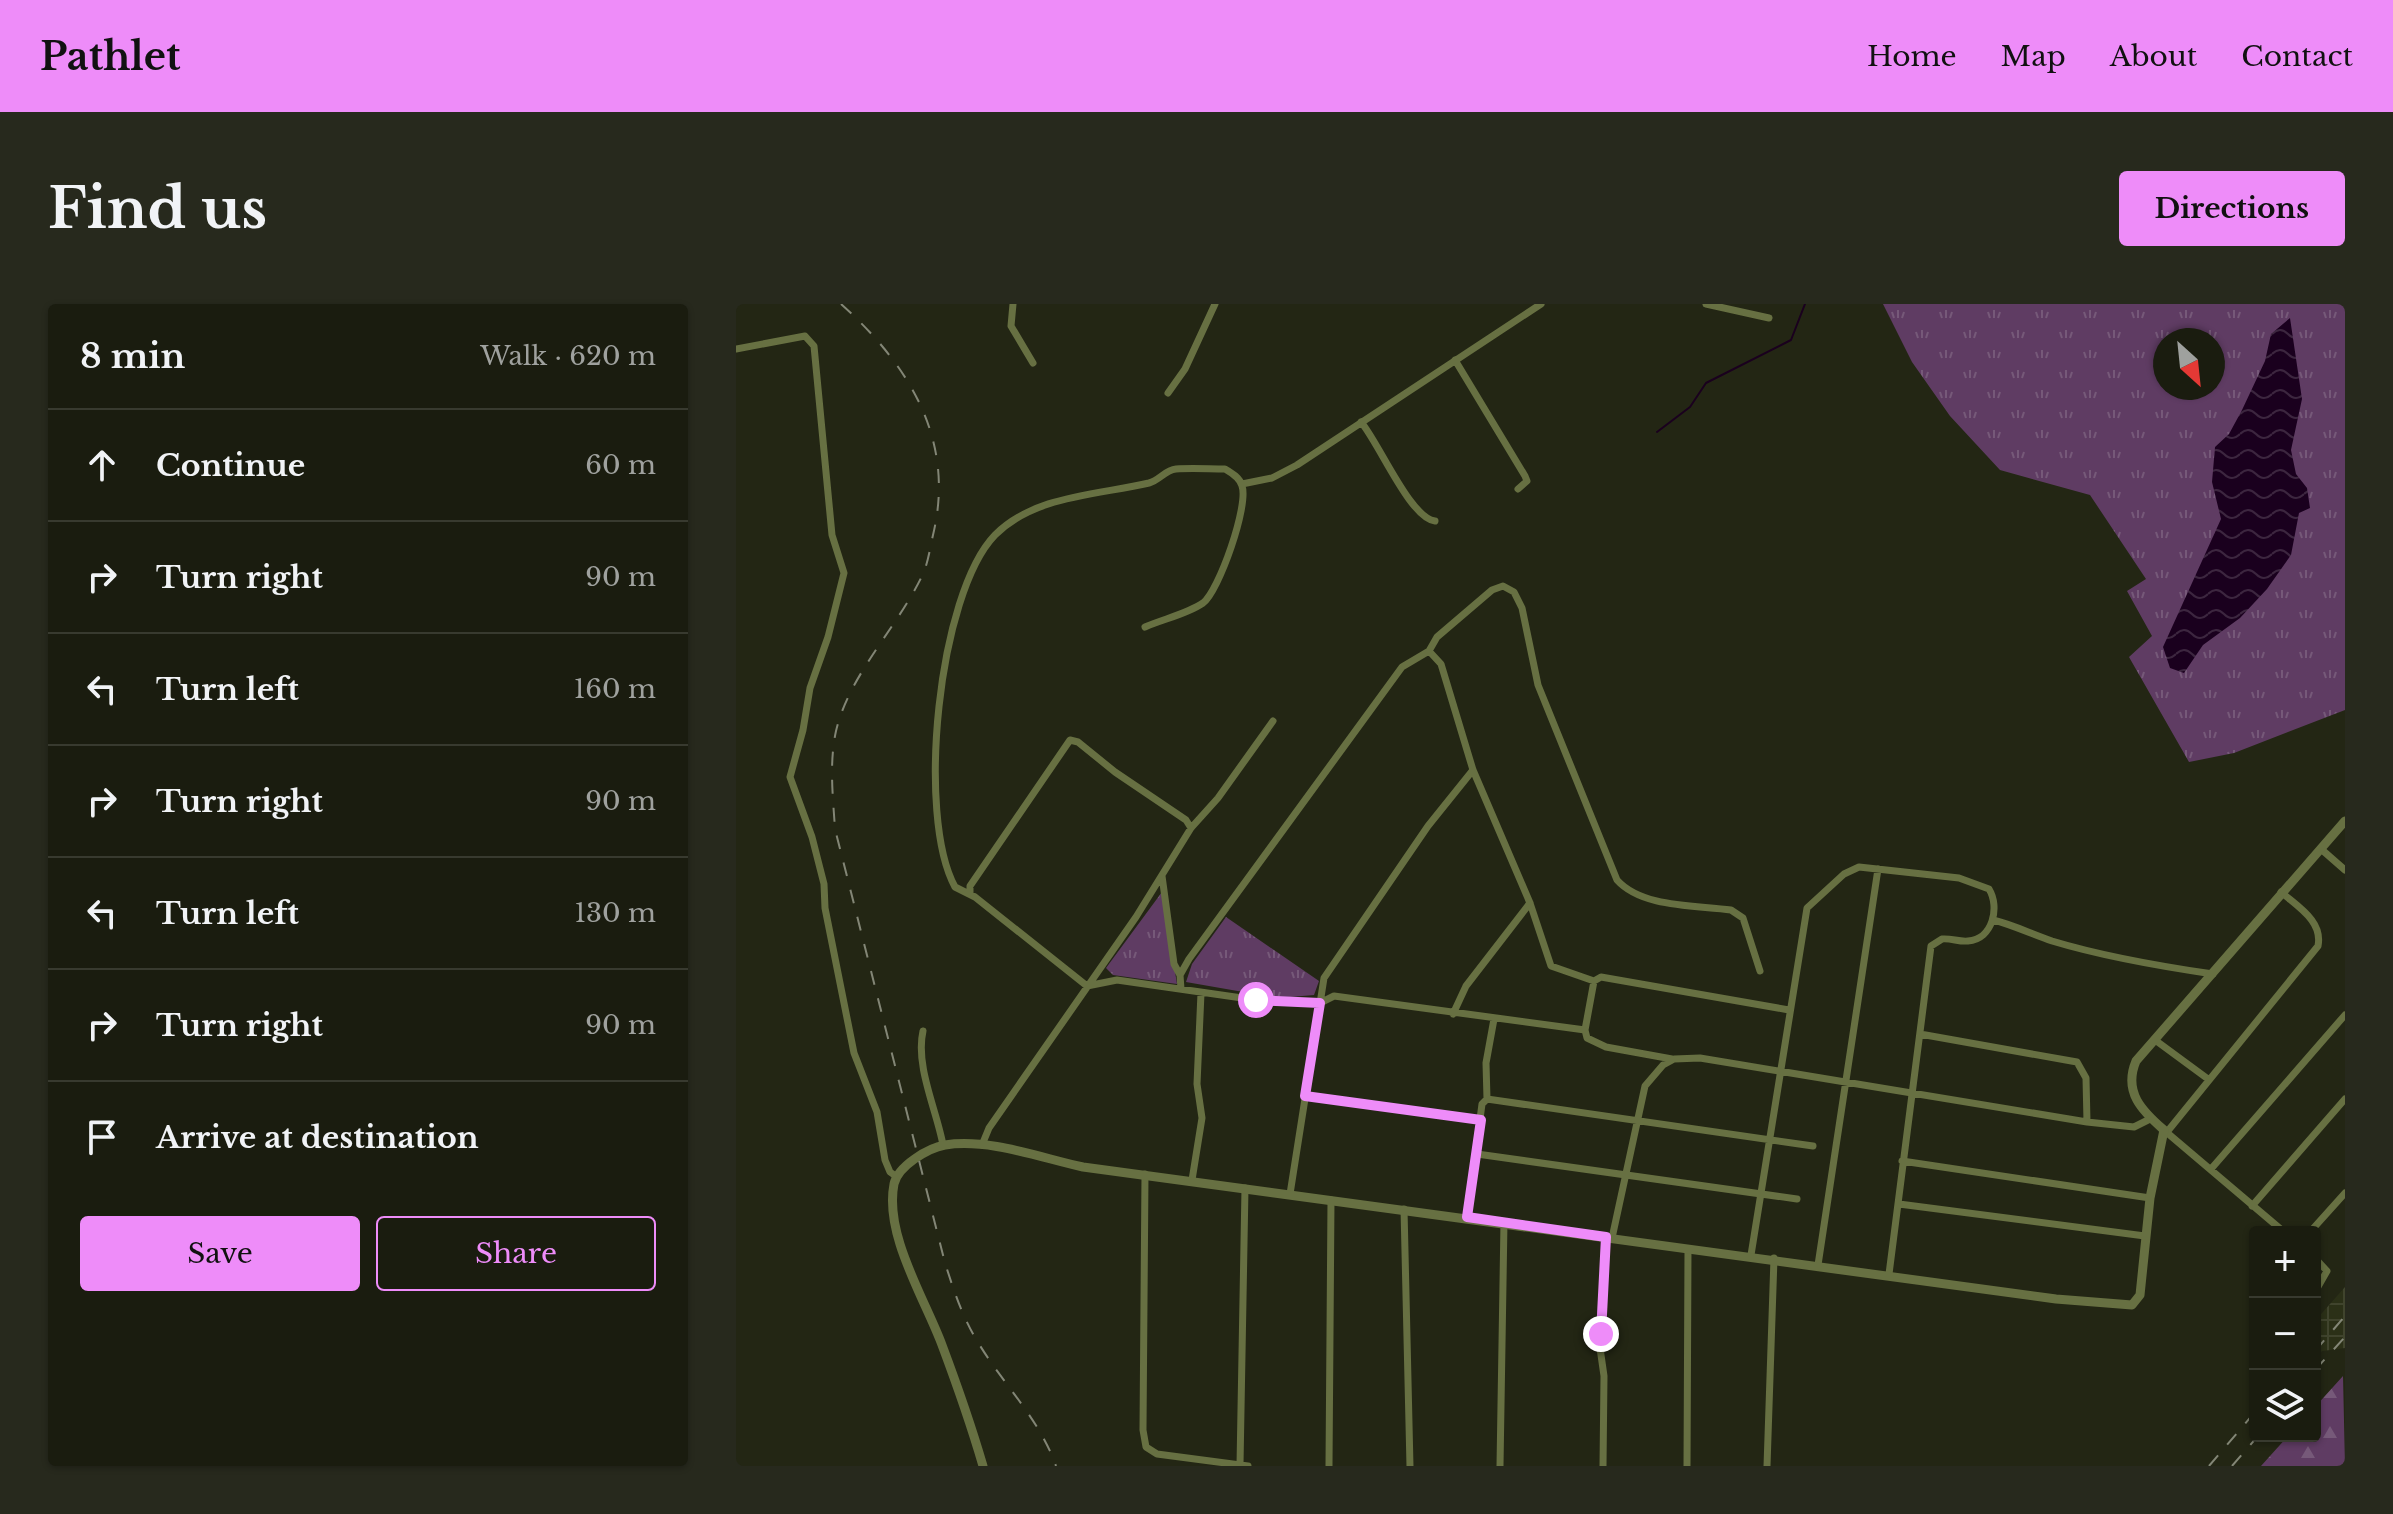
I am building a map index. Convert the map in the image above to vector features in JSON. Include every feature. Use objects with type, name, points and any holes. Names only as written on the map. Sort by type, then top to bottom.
[{"type":"street","points":[[1013,304],[1011,326],[1033,363]]},
{"type":"street","points":[[1168,393],[1185,369],[1215,304]]},
{"type":"street","points":[[1242,484],[1272,478],[1288,470],[1541,304]]},
{"type":"street","points":[[1706,304],[1769,318]]},
{"type":"street","points":[[736,349],[805,336],[814,346],[830,522],[844,573],[828,637],[810,688],[790,777],[824,884],[825,908],[854,1053],[877,1112],[885,1160],[890,1172],[897,1177]]},
{"type":"street","points":[[1455,360],[1525,476],[1527,481],[1518,489]]},
{"type":"street","points":[[1361,422],[1375,439],[1417,511],[1435,521]]},
{"type":"street","points":[[1242,484],[1225,469],[1172,469],[1151,482],[1084,493],[1024,515],[994,535],[969,581],[945,648],[933,791],[950,876],[955,887],[970,893],[1087,986],[1117,980],[1201,993],[1320,1003],[1334,996],[1585,1030]]},
{"type":"street","points":[[1145,627],[1202,603],[1214,591],[1235,533],[1242,484]]},
{"type":"street","points":[[1180,975],[1402,667],[1429,651],[1437,637],[1492,590],[1503,586],[1514,592],[1522,608],[1538,685],[1617,880],[1628,892],[1644,897],[1731,910],[1743,918],[1760,971]]},
{"type":"street","points":[[1429,651],[1441,664],[1473,770],[1530,903],[1551,966],[1594,981],[1601,977],[1789,1010]]},
{"type":"street","points":[[982,1145],[989,1128],[1162,876],[1191,828],[1218,798],[1273,721]]},
{"type":"street","points":[[970,893],[970,886],[1003,835],[1070,740],[1078,742],[1115,772],[1186,820],[1191,828]]},
{"type":"street","points":[[1290,1194],[1324,978],[1428,826],[1473,770]]},
{"type":"street","points":[[2277,1226],[2150,1119],[2135,1100],[2131,1074],[2136,1061],[2345,821]]},
{"type":"street","points":[[2321,849],[2345,870]]},
{"type":"street","points":[[1751,1255],[1807,908],[1852,869],[1878,869],[1982,884],[1992,894],[1993,920],[1977,939],[1965,942],[1942,939],[1931,946],[1889,1274]]},
{"type":"street","points":[[1818,1265],[1878,869]]},
{"type":"street","points":[[1162,876],[1174,964],[1180,975],[1181,989]]},
{"type":"street","points":[[983,1466],[941,1342],[909,1271],[894,1210],[897,1177],[904,1167],[943,1145],[982,1145],[1083,1167],[1504,1222],[1688,1250],[1751,1255],[2127,1306],[2137,1301],[2140,1295],[2150,1198],[2165,1131],[2318,946],[2320,936],[2313,920],[2281,892]]},
{"type":"street","points":[[1453,1014],[1466,986],[1530,903]]},
{"type":"street","points":[[1993,920],[2023,927],[2050,940],[2126,960],[2213,974]]},
{"type":"street","points":[[1594,981],[1585,1030],[1587,1038],[1595,1043],[1674,1059],[1700,1058],[2087,1122],[2134,1127],[2150,1119]]},
{"type":"street","points":[[1192,1180],[1202,1118],[1197,1084],[1201,993]]},
{"type":"street","points":[[2211,1169],[2345,1015]]},
{"type":"street","points":[[1467,1217],[1482,1104],[1487,1099],[1486,1063],[1494,1019]]},
{"type":"street","points":[[923,1031],[921,1041],[943,1145]]},
{"type":"street","points":[[1920,1034],[2077,1062],[2086,1078],[2087,1122]]},
{"type":"street","points":[[2155,1040],[2208,1079]]},
{"type":"street","points":[[1603,1466],[1604,1376],[1600,1348],[1609,1237],[1650,1076],[1674,1059]]},
{"type":"street","points":[[1305,1096],[1481,1120]]},
{"type":"street","points":[[1487,1099],[1636,1123],[1813,1146]]},
{"type":"street","points":[[2252,1206],[2345,1099]]},
{"type":"street","points":[[1477,1154],[1797,1199]]},
{"type":"street","points":[[1902,1161],[2150,1198]]},
{"type":"street","points":[[1145,1174],[1143,1430],[1146,1447],[1157,1454],[1248,1466]]},
{"type":"street","points":[[1240,1465],[1245,1188]]},
{"type":"street","points":[[2315,1226],[2345,1193]]},
{"type":"street","points":[[1329,1466],[1331,1200]]},
{"type":"street","points":[[1899,1204],[2145,1236]]},
{"type":"street","points":[[1404,1209],[1410,1466]]},
{"type":"street","points":[[1500,1466],[1504,1222]]},
{"type":"street","points":[[1687,1466],[1688,1250]]},
{"type":"street","points":[[1767,1466],[1774,1258]]},
{"type":"street","points":[[2321,1264],[2327,1271],[2321,1282]]},
{"type":"shaded area","points":[[2345,1287],[2345,1348],[2321,1351],[2321,1314]]},
{"type":"green space","points":[[1883,304],[2345,304],[2345,710],[2234,753],[2189,762],[2129,657],[2152,636],[2127,591],[2146,579],[2090,495],[2000,470],[1950,416],[1912,362]]},
{"type":"green space","points":[[1162,892],[1177,984],[1113,975],[1106,968]]},
{"type":"green space","points":[[1226,917],[1319,981],[1314,995],[1278,998],[1186,982],[1192,964]]},
{"type":"green space","points":[[2343,1376],[2345,1466],[2261,1466],[2283,1442],[2321,1442],[2321,1400]]},
{"type":"water","points":[[2290,318],[2302,399],[2291,450],[2296,474],[2307,488],[2310,508],[2299,513],[2291,555],[2267,589],[2240,618],[2203,645],[2184,673],[2170,668],[2163,647],[2221,519],[2212,482],[2215,447],[2229,434],[2242,410],[2265,361],[2271,334]]},
{"type":"waterway","points":[[1657,432],[1690,407],[1706,383],[1791,340],[1805,304]]},
{"type":"railway","points":[[841,304],[887,352],[921,407],[932,436],[938,467],[938,500],[929,556],[922,576],[862,671],[842,710],[833,755],[835,829],[952,1284],[973,1334],[1041,1433],[1056,1466]]},
{"type":"railway","points":[[2321,1344],[2345,1316]]},
{"type":"railway","points":[[2321,1363],[2345,1337]]},
{"type":"railway","points":[[2209,1466],[2249,1419]]},
{"type":"railway","points":[[2232,1466],[2253,1442]]},
{"type":"route","points":[[1256,1000],[1320,1003],[1305,1096],[1481,1120],[1467,1217],[1606,1237],[1601,1334]]}]
